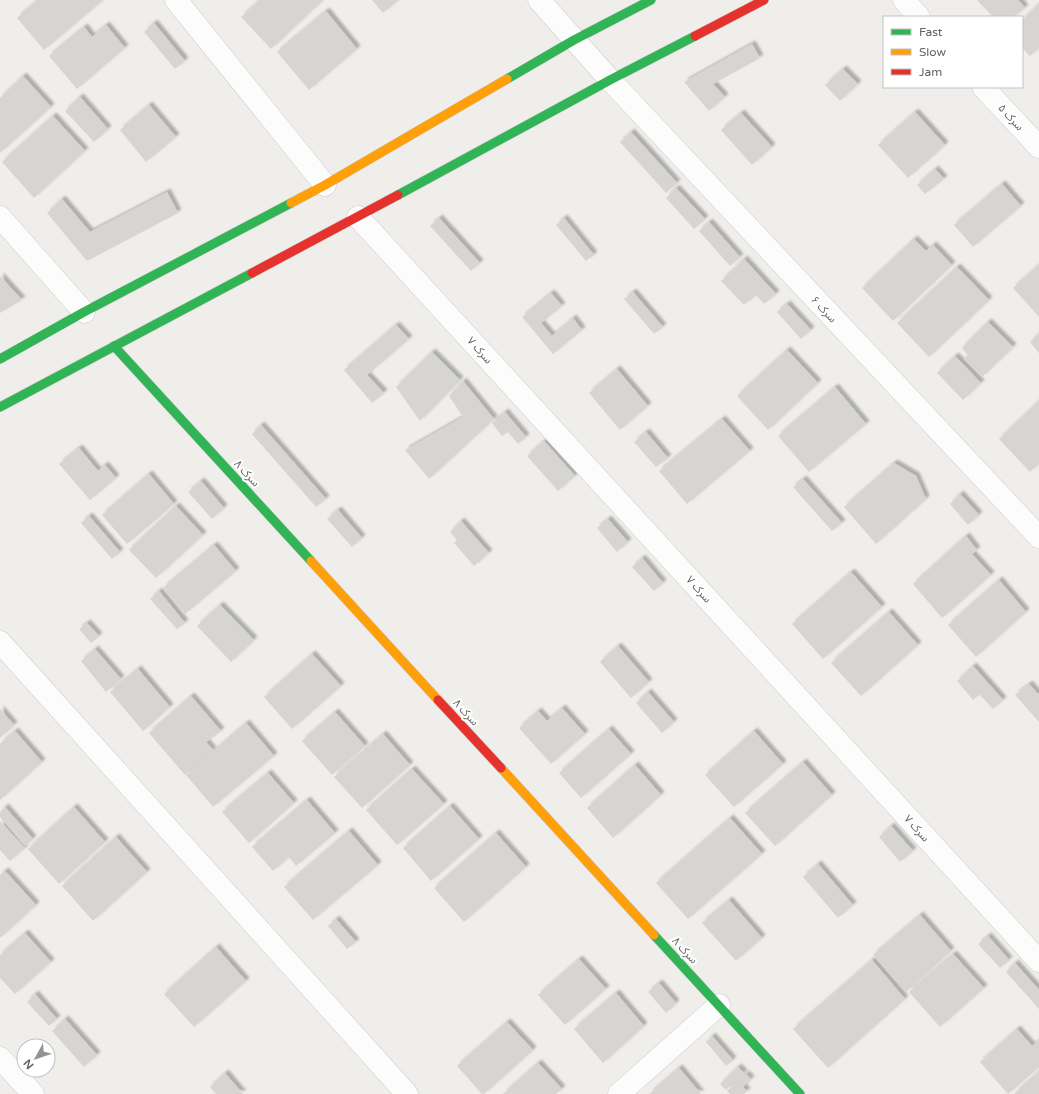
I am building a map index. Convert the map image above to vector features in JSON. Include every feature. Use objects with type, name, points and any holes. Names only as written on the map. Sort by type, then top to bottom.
[{"type":"street","points":[[176,0],[325,185]]},
{"type":"street","name":"سرک ۶","points":[[539,0],[610,80],[1039,537]]},
{"type":"street","points":[[0,359],[84,312],[325,185],[574,40],[651,0]]},
{"type":"street","points":[[0,407],[358,217],[610,80],[764,0]]},
{"type":"street","points":[[904,0],[918,16]]},
{"type":"street","name":"سرک ۵","points":[[985,88],[1039,147]]},
{"type":"street","points":[[0,217],[84,312]]},
{"type":"street","name":"سرک ۷","points":[[358,217],[1039,961]]},
{"type":"street","name":"سرک ۸","points":[[114,346],[800,1094]]},
{"type":"street","points":[[0,642],[407,1094]]},
{"type":"street","points":[[619,1094],[719,1005]]},
{"type":"street","points":[[0,1058],[33,1094]]},
{"type":"building","points":[[38,0],[102,1],[44,50],[17,18]]},
{"type":"building","points":[[260,0],[323,0],[271,49],[241,17]]},
{"type":"building","points":[[372,0],[397,0],[397,1],[383,13]]},
{"type":"building","points":[[977,0],[1018,0],[1025,8],[1015,16],[992,16]]},
{"type":"building","points":[[1039,4],[1039,48],[1030,56],[1023,49],[1023,19]]},
{"type":"building","points":[[326,11],[357,49],[309,90],[277,52]]},
{"type":"building","points":[[154,23],[185,61],[175,69],[144,32]]},
{"type":"building","points":[[106,25],[125,48],[77,89],[49,56],[84,27],[92,37]]},
{"type":"building","points":[[752,44],[760,58],[713,84],[725,97],[709,111],[684,82]]},
{"type":"building","points":[[843,69],[858,84],[840,101],[825,85]]},
{"type":"building","points":[[23,76],[51,107],[0,153],[0,98]]},
{"type":"building","points":[[80,97],[108,129],[94,142],[65,111]]},
{"type":"building","points":[[149,105],[176,137],[146,162],[120,130]]},
{"type":"building","points":[[915,112],[945,145],[908,178],[878,145]]},
{"type":"building","points":[[741,113],[772,147],[752,165],[721,130]]},
{"type":"building","points":[[53,116],[85,151],[34,198],[2,162]]},
{"type":"building","points":[[631,132],[677,183],[666,193],[620,142]]},
{"type":"building","points":[[935,169],[944,179],[925,194],[917,185]]},
{"type":"building","points":[[1002,184],[1021,206],[973,247],[954,225]]},
{"type":"building","points":[[676,188],[705,219],[694,229],[666,198]]},
{"type":"building","points":[[167,192],[178,213],[87,261],[47,213],[62,199],[90,232]]},
{"type":"building","points":[[439,218],[480,263],[471,271],[430,226]]},
{"type":"building","points":[[564,218],[594,255],[586,261],[556,225]]},
{"type":"building","points":[[709,222],[740,257],[730,266],[699,231]]},
{"type":"building","points":[[914,239],[926,251],[933,245],[952,265],[893,321],[862,288]]},
{"type":"building","points":[[744,259],[776,294],[764,304],[756,295],[744,305],[721,281]]},
{"type":"building","points":[[1039,265],[1039,317],[1013,288]]},
{"type":"building","points":[[957,267],[989,300],[929,357],[897,323]]},
{"type":"building","points":[[0,276],[22,300],[0,313]]},
{"type":"building","points":[[633,292],[663,327],[654,334],[624,299]]},
{"type":"building","points":[[551,293],[562,306],[541,323],[552,336],[573,318],[582,330],[553,354],[522,317]]},
{"type":"building","points":[[787,304],[811,330],[801,339],[777,312]]},
{"type":"building","points":[[988,322],[1013,347],[982,377],[964,359],[968,355],[962,348]]},
{"type":"building","points":[[396,325],[409,339],[367,375],[384,393],[372,403],[344,370]]},
{"type":"building","points":[[1039,334],[1039,353],[1030,342]]},
{"type":"building","points":[[787,350],[818,383],[768,430],[737,396]]},
{"type":"building","points":[[432,352],[460,380],[420,421],[396,387]]},
{"type":"building","points":[[955,356],[981,383],[963,400],[937,373]]},
{"type":"building","points":[[617,369],[648,406],[620,430],[589,393]]},
{"type":"building","points":[[463,381],[494,419],[429,479],[405,450],[463,417],[449,396]]},
{"type":"building","points":[[835,387],[866,424],[809,472],[778,436]]},
{"type":"building","points":[[1039,401],[1039,463],[1030,472],[999,439]]},
{"type":"building","points":[[505,412],[526,437],[518,444],[508,432],[502,436],[492,423]]},
{"type":"building","points":[[722,419],[750,451],[687,504],[659,471]]},
{"type":"building","points":[[261,425],[326,499],[316,507],[252,434]]},
{"type":"building","points":[[646,432],[668,458],[656,467],[634,442]]},
{"type":"building","points":[[544,441],[575,476],[558,491],[527,456]]},
{"type":"building","points":[[79,448],[98,471],[105,465],[116,478],[90,500],[59,464]]},
{"type":"building","points":[[894,463],[916,476],[926,499],[876,544],[844,507]]},
{"type":"building","points":[[149,474],[174,504],[127,544],[102,515]]},
{"type":"building","points":[[803,479],[842,523],[832,531],[793,487]]},
{"type":"building","points":[[201,481],[224,508],[212,519],[188,492]]},
{"type":"building","points":[[960,494],[979,515],[968,525],[950,504]]},
{"type":"building","points":[[176,506],[203,535],[156,578],[129,550]]},
{"type":"building","points":[[338,510],[362,538],[352,547],[327,519]]},
{"type":"building","points":[[89,516],[120,552],[112,559],[81,523]]},
{"type":"building","points":[[608,519],[628,542],[617,552],[597,528]]},
{"type":"building","points":[[461,521],[489,553],[474,566],[454,543],[457,540],[450,532]]},
{"type":"building","points":[[966,536],[977,550],[972,554],[991,575],[942,618],[913,584]]},
{"type":"building","points":[[214,545],[236,571],[185,614],[163,588]]},
{"type":"building","points":[[642,558],[663,583],[654,591],[632,567]]},
{"type":"building","points":[[851,572],[882,607],[823,659],[792,624]]},
{"type":"building","points":[[999,580],[1026,612],[976,657],[948,625]]},
{"type":"building","points":[[159,591],[185,623],[177,629],[150,599]]},
{"type":"building","points":[[220,605],[254,640],[231,662],[197,626]]},
{"type":"building","points":[[889,612],[918,645],[861,696],[831,663]]},
{"type":"building","points":[[87,623],[99,636],[91,643],[79,629]]},
{"type":"building","points":[[618,646],[649,682],[631,698],[600,662]]},
{"type":"building","points":[[95,649],[121,679],[106,692],[81,661]]},
{"type":"building","points":[[312,654],[341,686],[292,729],[264,697]]},
{"type":"building","points":[[973,666],[1003,700],[993,709],[979,694],[973,700],[957,681]]},
{"type":"building","points":[[138,669],[170,707],[143,731],[110,692]]},
{"type":"building","points":[[1029,684],[1038,694],[1039,693],[1039,722],[1015,695]]},
{"type":"building","points":[[648,692],[674,722],[662,733],[636,703]]},
{"type":"building","points":[[191,696],[221,731],[206,742],[213,750],[185,775],[149,733]]},
{"type":"building","points":[[562,708],[585,734],[551,764],[519,728],[538,711],[547,721]]},
{"type":"building","points":[[0,709],[14,725],[0,738]]},
{"type":"building","points":[[335,712],[365,746],[332,775],[302,741]]},
{"type":"building","points":[[246,723],[274,756],[213,807],[186,775]]},
{"type":"building","points":[[609,729],[631,754],[581,798],[559,773]]},
{"type":"building","points":[[15,731],[42,762],[0,800],[0,744]]},
{"type":"building","points":[[754,731],[783,764],[734,807],[705,775]]},
{"type":"building","points":[[383,734],[410,765],[362,808],[334,777]]},
{"type":"building","points":[[803,762],[832,795],[775,846],[745,813]]},
{"type":"building","points":[[635,765],[661,795],[613,838],[587,808]]},
{"type":"building","points":[[412,769],[444,804],[397,845],[366,810]]},
{"type":"building","points":[[268,773],[294,803],[249,843],[222,812]]},
{"type":"building","points":[[307,800],[335,833],[296,866],[289,857],[273,871],[252,847]]},
{"type":"building","points":[[450,806],[479,839],[431,881],[403,848]]},
{"type":"building","points":[[5,807],[33,839],[25,846],[0,817],[0,812]]},
{"type":"building","points":[[74,807],[105,842],[59,884],[28,849]]},
{"type":"building","points":[[730,818],[762,854],[688,919],[656,883]]},
{"type":"building","points":[[0,821],[25,848],[10,861],[0,850]]},
{"type":"building","points":[[891,826],[913,851],[900,862],[879,837]]},
{"type":"building","points":[[349,831],[378,865],[313,920],[284,887]]},
{"type":"building","points":[[496,833],[526,867],[464,922],[434,888]]},
{"type":"building","points":[[116,837],[147,872],[93,921],[62,886]]},
{"type":"building","points":[[818,864],[853,905],[838,918],[803,877]]},
{"type":"building","points":[[5,871],[36,905],[0,938],[0,875]]},
{"type":"building","points":[[729,900],[762,938],[736,961],[702,923]]},
{"type":"building","points":[[920,915],[951,951],[906,992],[873,955]]},
{"type":"building","points":[[336,919],[356,942],[347,949],[328,926]]},
{"type":"building","points":[[25,933],[51,962],[15,994],[0,978],[0,955]]},
{"type":"building","points":[[988,936],[1009,960],[1000,968],[978,944]]},
{"type":"building","points":[[216,947],[246,981],[194,1027],[164,994]]},
{"type":"building","points":[[953,954],[984,988],[940,1027],[909,992]]},
{"type":"building","points":[[579,959],[606,989],[565,1025],[538,995]]},
{"type":"building","points":[[872,960],[905,999],[828,1068],[793,1029]]},
{"type":"building","points":[[1015,963],[1039,990],[1039,1009],[1006,972]]},
{"type":"building","points":[[659,983],[676,1003],[666,1013],[648,992]]},
{"type":"building","points":[[616,993],[644,1026],[603,1063],[574,1029]]},
{"type":"building","points":[[35,994],[57,1019],[49,1026],[27,1002]]},
{"type":"building","points":[[65,1019],[97,1055],[84,1067],[52,1031]]},
{"type":"building","points":[[507,1022],[533,1050],[484,1094],[482,1094],[457,1066]]},
{"type":"building","points":[[1017,1029],[1032,1046],[1039,1040],[1039,1067],[1008,1094],[980,1062]]},
{"type":"building","points":[[712,1036],[733,1060],[726,1066],[706,1042]]},
{"type":"building","points":[[538,1063],[562,1089],[556,1094],[503,1094]]},
{"type":"building","points":[[738,1067],[744,1073],[726,1090],[720,1084]]},
{"type":"building","points":[[679,1068],[701,1094],[649,1094]]},
{"type":"building","points":[[1039,1072],[1039,1094],[1014,1094]]},
{"type":"building","points":[[225,1073],[243,1094],[216,1094],[210,1087]]},
{"type":"building","points":[[746,1074],[751,1079],[743,1087],[747,1091],[744,1094],[730,1094],[727,1091]]},
{"type":"traffic: fast","points":[[507,79],[574,40],[651,0]]},
{"type":"traffic: fast","points":[[398,195],[610,80],[695,36]]},
{"type":"traffic: fast","points":[[0,359],[84,312],[291,203]]},
{"type":"traffic: fast","points":[[0,407],[252,273]]},
{"type":"traffic: fast","points":[[114,346],[311,561]]},
{"type":"traffic: fast","points":[[654,935],[800,1094]]},
{"type":"traffic: slow","points":[[291,203],[325,185],[507,79]]},
{"type":"traffic: slow","points":[[311,561],[438,700]]},
{"type":"traffic: slow","points":[[501,768],[654,935]]},
{"type":"traffic: jam","points":[[695,36],[764,0]]},
{"type":"traffic: jam","points":[[252,273],[398,195]]},
{"type":"traffic: jam","points":[[438,700],[501,768]]}]
